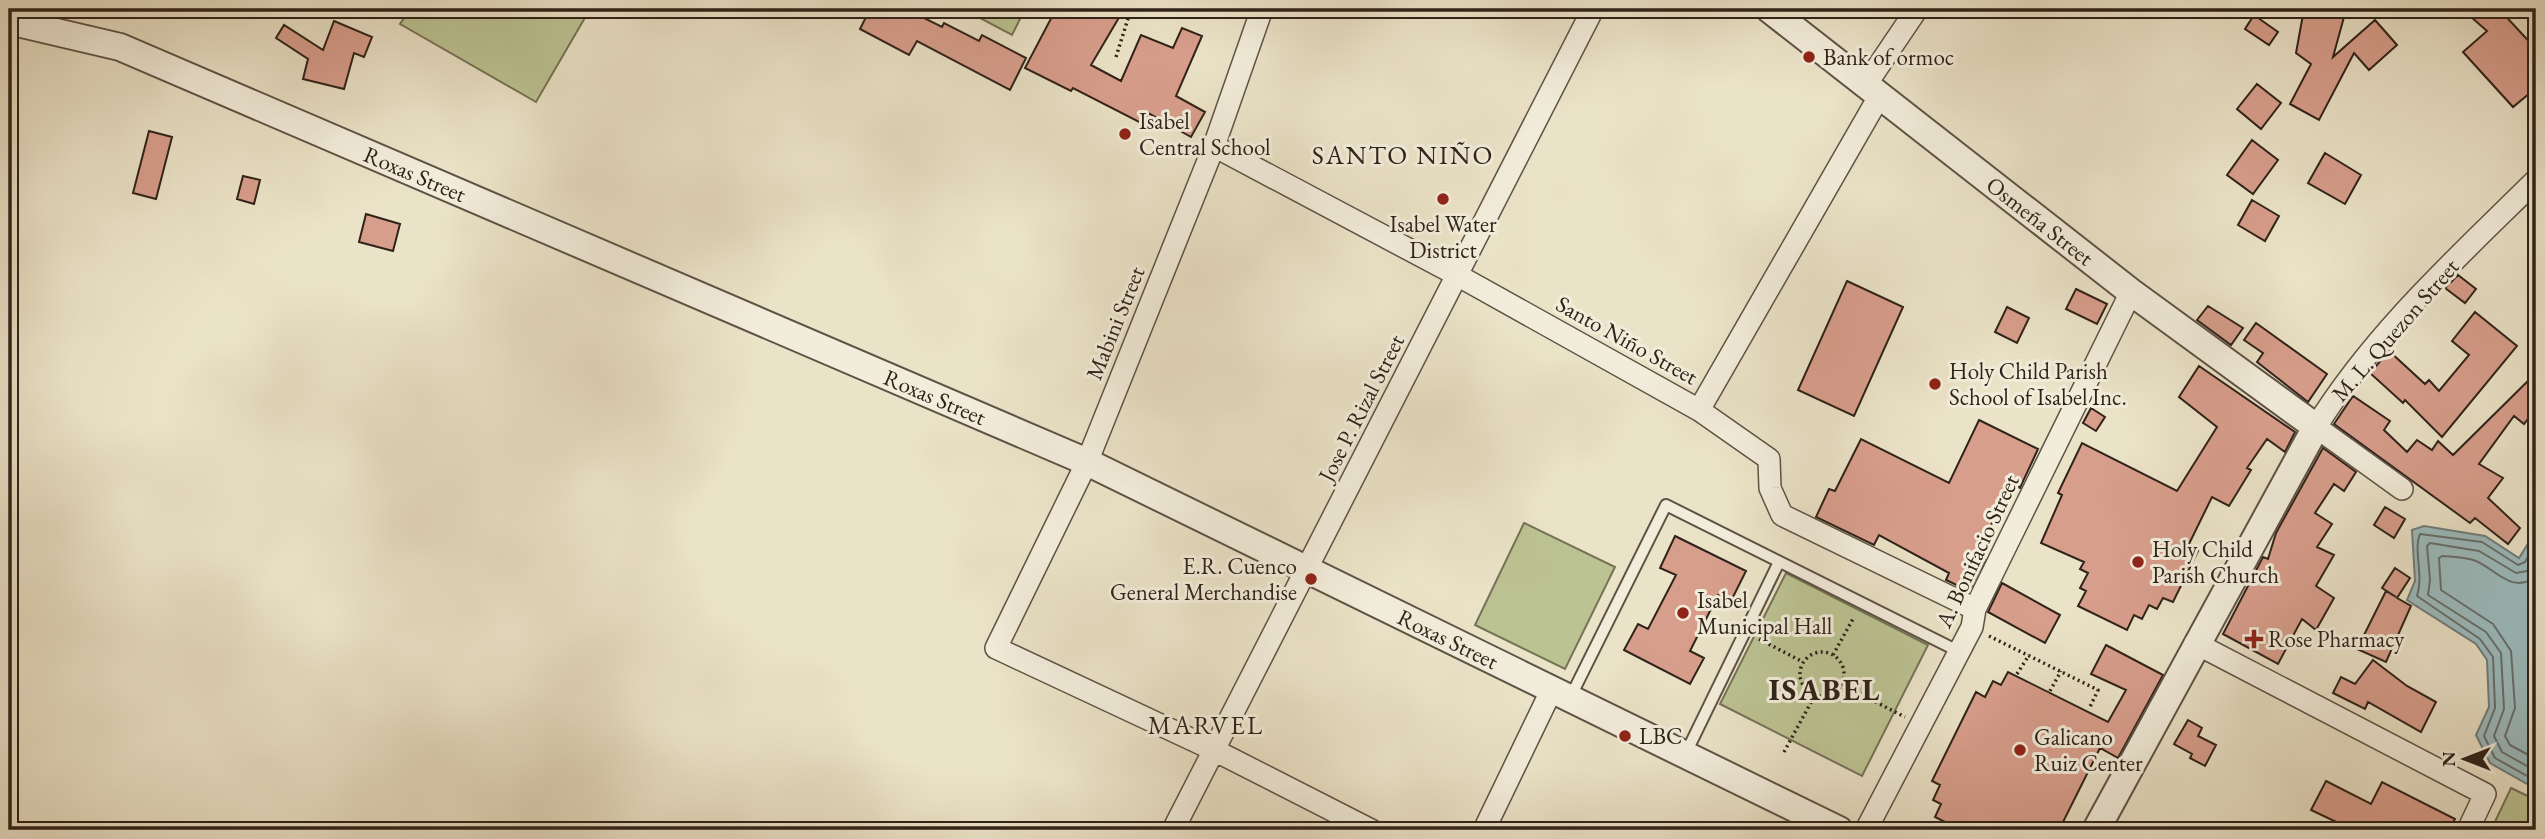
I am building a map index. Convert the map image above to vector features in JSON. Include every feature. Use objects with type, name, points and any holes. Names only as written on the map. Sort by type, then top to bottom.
[{"type":"street","name":"Mabini Street","points":[[1214,750],[996,648],[1087,463],[1214,146],[1262,9]]},
{"type":"street","name":"Jose P. Rizal Street","points":[[1173,830],[1593,9]]},
{"type":"street","name":"Osmeña Street","points":[[1769,9],[2131,292],[2316,426]]},
{"type":"street","points":[[1699,410],[1917,9]]},
{"type":"street","name":"Roxas Street","points":[[9,21],[120,47],[1087,463],[1839,830]]},
{"type":"street","name":"Santo Niño Street","points":[[1214,146],[1457,275],[1699,410],[1769,459],[1770,488],[1782,515],[1974,618]]},
{"type":"street","name":"M. L. Quezon Street","points":[[2096,830],[2316,426],[2344,382],[2450,264],[2536,180]]},
{"type":"street","name":"A. Bonifacio Street","points":[[1866,830],[1958,651],[2131,292]]},
{"type":"street","points":[[2316,426],[2402,489]]},
{"type":"street","points":[[2196,643],[2485,794],[2468,830]]},
{"type":"street","points":[[1484,830],[1561,694]]},
{"type":"street","points":[[1214,750],[1371,830]]},
{"type":"lane","points":[[1561,694],[1666,505],[1958,651]]},
{"type":"lane","points":[[1685,755],[1779,562]]},
{"type":"path","points":[[1116,57],[1131,9]]},
{"type":"path","points":[[1833,655],[1862,602]]},
{"type":"path","points":[[1974,618],[2029,655],[2098,690],[2088,709]]},
{"type":"path","points":[[1745,632],[1803,662]]},
{"type":"path","points":[[1815,653],[1833,655],[1843,670],[1841,684],[1830,694],[1815,695],[1803,685],[1800,669],[1803,662],[1815,653]]},
{"type":"path","points":[[2017,674],[2029,655]]},
{"type":"path","points":[[2050,691],[2061,671]]},
{"type":"path","points":[[1841,684],[1920,725]]},
{"type":"path","points":[[1784,752],[1815,695]]},
{"type":"green space","points":[[410,9],[590,9],[536,102],[400,24]]},
{"type":"green space","points":[[963,9],[1025,9],[1012,35]]},
{"type":"green space","points":[[1524,523],[1615,567],[1565,669],[1475,625]]},
{"type":"green space","points":[[1786,573],[1928,645],[1862,776],[1720,704]]},
{"type":"green space","points":[[2511,788],[2536,800],[2536,818],[2530,830],[2491,830]]},
{"type":"water","points":[[2424,526],[2485,536],[2519,558],[2536,531],[2536,789],[2490,763],[2476,735],[2489,707],[2487,660],[2476,644],[2407,600],[2415,581],[2412,530]]},
{"type":"building","points":[[870,9],[906,9],[942,27],[944,23],[979,41],[982,35],[1026,58],[1010,90],[917,41],[909,55],[860,29]]},
{"type":"building","points":[[1056,9],[1124,9],[1091,65],[1121,81],[1141,35],[1173,48],[1182,28],[1202,36],[1176,96],[1205,112],[1191,137],[1148,113],[1143,124],[1073,88],[1071,91],[1025,68]]},
{"type":"building","points":[[2304,9],[2344,17],[2333,57],[2375,20],[2397,45],[2369,70],[2354,53],[2319,120],[2290,104],[2311,64],[2296,53]]},
{"type":"building","points":[[2462,9],[2499,9],[2536,49],[2536,88],[2513,107],[2463,52],[2487,31]]},
{"type":"building","points":[[2254,15],[2278,32],[2269,45],[2245,29]]},
{"type":"building","points":[[334,21],[372,37],[364,57],[354,53],[344,89],[303,79],[308,59],[276,38],[284,25],[323,50]]},
{"type":"building","points":[[2257,84],[2281,103],[2261,129],[2237,109]]},
{"type":"building","points":[[149,131],[172,137],[156,199],[133,193]]},
{"type":"building","points":[[2252,140],[2278,160],[2253,194],[2227,175]]},
{"type":"building","points":[[2325,153],[2361,175],[2345,204],[2308,183]]},
{"type":"building","points":[[243,176],[260,180],[254,204],[237,199]]},
{"type":"building","points":[[2252,200],[2279,216],[2265,241],[2238,225]]},
{"type":"building","points":[[366,214],[400,224],[393,251],[359,242]]},
{"type":"building","points":[[2458,275],[2476,289],[2465,303],[2445,288]]},
{"type":"building","points":[[1847,281],[1903,307],[1854,416],[1798,390]]},
{"type":"building","points":[[2076,289],[2107,304],[2097,324],[2066,309]]},
{"type":"building","points":[[2208,306],[2243,328],[2231,345],[2197,320]]},
{"type":"building","points":[[2007,307],[2029,318],[2017,343],[1995,332]]},
{"type":"building","points":[[2475,312],[2517,346],[2442,437],[2405,400],[2403,403],[2370,373],[2389,351],[2425,384],[2429,380],[2439,391],[2469,355],[2452,341]]},
{"type":"building","points":[[2256,323],[2327,374],[2308,402],[2257,362],[2263,353],[2244,340]]},
{"type":"building","points":[[2199,366],[2295,432],[2285,452],[2267,439],[2247,468],[2251,470],[2229,506],[2212,497],[2188,546],[2198,551],[2173,602],[2163,598],[2157,609],[2149,605],[2142,619],[2134,615],[2127,630],[2078,606],[2086,591],[2080,588],[2088,573],[2080,569],[2084,562],[2041,543],[2062,495],[2058,493],[2082,443],[2177,491],[2217,427],[2179,397]]},
{"type":"building","points":[[2536,373],[2536,408],[2524,424],[2514,416],[2479,464],[2503,478],[2488,498],[2520,528],[2508,544],[2475,518],[2470,523],[2334,424],[2353,396],[2390,421],[2384,430],[2407,452],[2417,440],[2432,450],[2438,441],[2453,455]]},
{"type":"building","points":[[2091,408],[2105,417],[2096,431],[2083,423]]},
{"type":"building","points":[[1979,420],[2038,449],[2020,488],[2012,484],[1976,555],[1985,560],[1969,591],[1946,580],[1949,573],[1879,535],[1874,545],[1816,517],[1829,489],[1835,491],[1861,439],[1949,483]]},
{"type":"building","points":[[2323,448],[2356,472],[2344,491],[2334,484],[2315,513],[2332,524],[2317,547],[2334,555],[2316,586],[2334,598],[2316,630],[2302,619],[2278,664],[2223,634],[2263,557],[2268,559],[2276,533]]},
{"type":"building","points":[[2385,507],[2405,519],[2394,538],[2374,525]]},
{"type":"building","name":"Isabel Municipal Hall","points":[[1675,536],[1746,571],[1731,601],[1718,595],[1690,651],[1704,658],[1690,684],[1624,650],[1638,624],[1648,629],[1676,575],[1660,568]]},
{"type":"building","points":[[2395,568],[2410,578],[2397,598],[2411,606],[2386,662],[2357,649],[2386,591],[2396,597],[2382,588]]},
{"type":"building","points":[[2002,583],[2060,615],[2045,643],[1988,612]]},
{"type":"building","name":"Galicano Ruiz Center","points":[[2106,645],[2163,675],[2118,758],[2100,748],[2059,830],[1961,830],[1935,817],[1941,804],[1933,800],[1940,785],[1932,781],[1976,692],[1985,697],[1993,681],[2001,685],[2008,672],[2108,722],[2126,690],[2091,674]]},
{"type":"building","points":[[2373,660],[2407,686],[2436,702],[2421,732],[2368,702],[2365,709],[2333,693],[2341,677],[2355,684]]},
{"type":"building","points":[[2188,720],[2202,728],[2198,736],[2216,745],[2205,766],[2190,758],[2192,754],[2174,744]]},
{"type":"building","points":[[2326,781],[2371,804],[2382,782],[2455,819],[2449,830],[2353,830],[2311,810]]},
{"type":"place","name":"Bank of ormoc","points":[[1809,57]]},
{"type":"place","name":"Isabel Central School","points":[[1125,134]]},
{"type":"place","name":"Isabel Water District","points":[[1443,199]]},
{"type":"place","name":"Holy Child Parish School of Isabel Inc.","points":[[1935,384]]},
{"type":"place","name":"Holy Child Parish Church","points":[[2138,562]]},
{"type":"place","name":"E.R. Cuenco General Merchandise","points":[[1311,579]]},
{"type":"place","name":"Isabel Municipal Hall","points":[[1683,613]]},
{"type":"place","name":"Rose Pharmacy","points":[[2254,639]]},
{"type":"place","name":"LBC","points":[[1625,736]]},
{"type":"place","name":"Galicano Ruiz Center","points":[[2020,750]]},
{"type":"district","name":"SANTO NIÑO","points":[[1403,155]]},
{"type":"district","name":"ISABEL","points":[[1825,689]]},
{"type":"district","name":"MARVEL","points":[[1206,725]]}]
